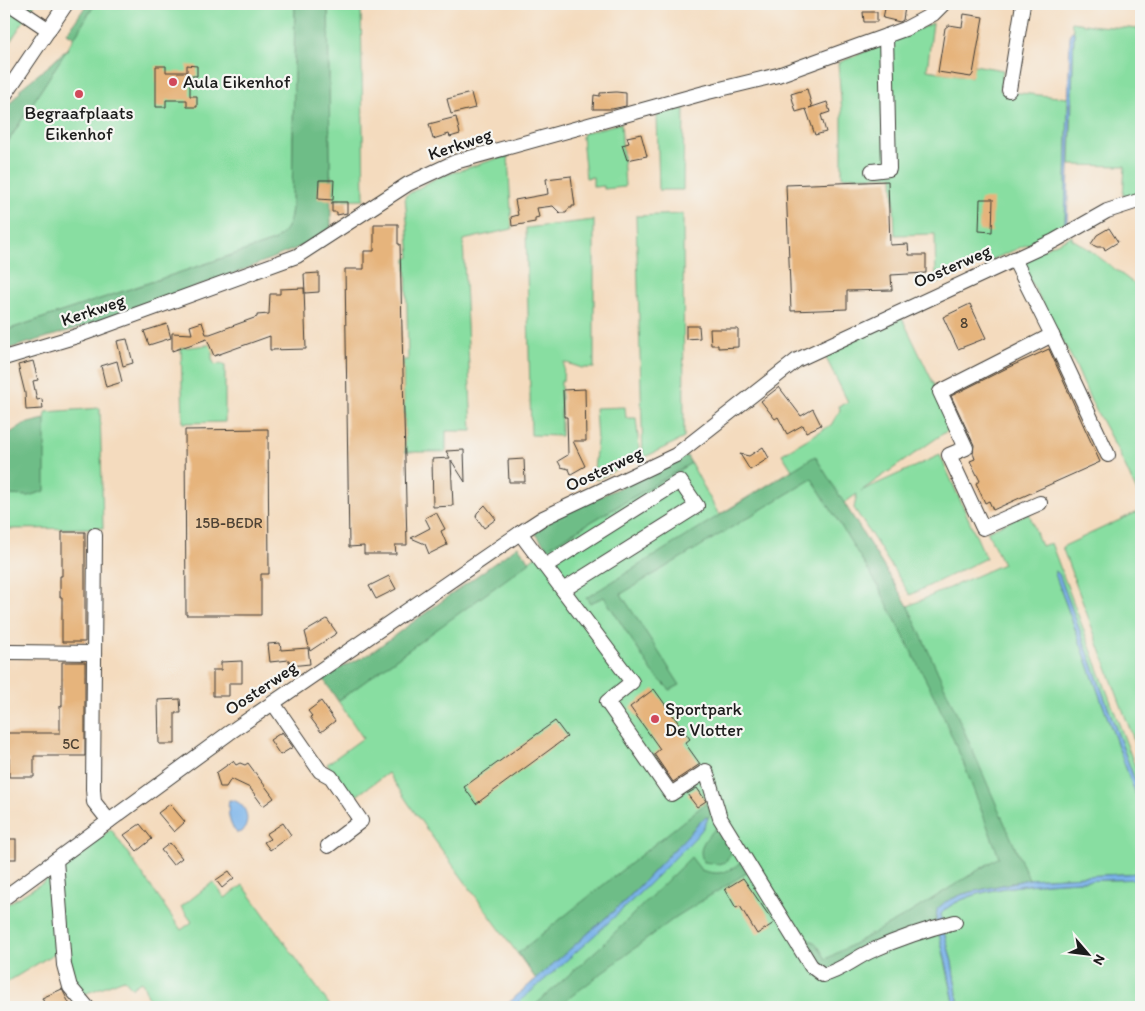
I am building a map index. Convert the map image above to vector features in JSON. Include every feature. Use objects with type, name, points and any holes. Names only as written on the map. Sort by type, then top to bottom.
[{"type":"street","points":[[10,4],[49,30]]},
{"type":"street","points":[[4,96],[66,4]]},
{"type":"street","name":"Kerkweg","points":[[4,358],[77,336],[297,256],[408,184],[455,162],[704,93],[778,75],[905,29],[933,14],[943,4]]},
{"type":"street","points":[[1009,90],[1023,4]]},
{"type":"street","points":[[872,171],[889,169],[886,36]]},
{"type":"street","name":"Oosterweg","points":[[4,898],[230,732],[520,533],[543,518],[676,455],[797,360],[1054,241],[1107,211],[1141,200]]},
{"type":"street","points":[[1014,258],[1108,455]]},
{"type":"street","points":[[1040,503],[983,528],[949,455],[966,448],[940,392],[1052,335]]},
{"type":"street","points":[[545,566],[680,481],[697,506],[563,590]]},
{"type":"street","points":[[520,533],[632,682],[607,702],[671,794],[706,771],[720,818],[811,966],[824,975],[832,973],[870,951],[945,924]]},
{"type":"street","points":[[95,535],[94,802],[109,821]]},
{"type":"street","points":[[10,652],[94,653]]},
{"type":"street","points":[[273,702],[320,771],[331,777],[362,821],[328,846]]},
{"type":"street","points":[[56,860],[64,965],[70,987],[87,1007]]},
{"type":"green space","points":[[4,4],[35,4],[4,51]]},
{"type":"green space","points":[[87,4],[95,4],[74,38],[67,33]]},
{"type":"green space","points":[[95,4],[295,4],[292,207],[288,226],[274,241],[4,331],[4,148]]},
{"type":"green space","points":[[295,4],[328,4],[331,228],[302,246],[238,272],[82,327],[4,350],[4,331],[274,241],[288,226],[292,207]]},
{"type":"green space","points":[[328,4],[361,4],[364,199],[333,200],[334,180],[330,174]]},
{"type":"green space","points":[[1071,22],[1141,29],[1141,194],[1123,196],[1125,166],[1070,165],[1074,32]]},
{"type":"green space","points":[[933,23],[927,70],[971,77],[974,65],[1003,70],[1000,91],[1068,98],[1065,224],[1054,233],[936,284],[935,234],[895,235],[893,176],[842,177],[842,113],[838,63]]},
{"type":"green space","points":[[68,48],[4,148],[4,110],[20,92],[20,89]]},
{"type":"green space","points":[[684,108],[683,190],[659,190],[657,115]]},
{"type":"green space","points":[[621,123],[625,187],[604,189],[604,186],[595,187],[593,186],[593,177],[586,178],[583,133]]},
{"type":"green space","points":[[508,155],[512,229],[463,240],[472,431],[446,431],[446,452],[405,452],[403,360],[408,360],[406,259],[410,257],[405,196],[436,178]]},
{"type":"green space","points":[[683,214],[684,438],[643,458],[636,216]]},
{"type":"green space","points":[[594,220],[594,368],[582,368],[564,362],[563,381],[561,381],[561,436],[531,435],[526,228]]},
{"type":"green space","points":[[1072,236],[1072,239],[1087,248],[1141,289],[1141,501],[1118,451],[1091,401],[1075,364],[1019,260]]},
{"type":"green space","name":"Sportpark De Vlotter","points":[[901,316],[954,426],[861,491],[940,455],[986,558],[910,595],[854,508],[857,494],[844,503],[908,606],[1003,564],[987,531],[1029,513],[1041,546],[1051,543],[1141,782],[1141,797],[1059,574],[1055,571],[1141,809],[1141,873],[1029,879],[963,894],[937,909],[939,932],[955,1007],[504,1007],[536,979],[417,816],[388,773],[352,799],[327,764],[363,738],[338,701],[547,548],[691,463],[719,515],[792,470],[782,454],[831,425],[840,410],[839,406],[848,402],[824,354]]},
{"type":"green space","points":[[217,344],[218,348],[212,352],[212,359],[215,365],[221,363],[225,366],[225,422],[183,423],[181,348]]},
{"type":"green space","points":[[625,407],[626,418],[636,418],[640,457],[596,480],[594,470],[597,441],[595,408]]},
{"type":"green space","points":[[100,408],[103,528],[4,529],[4,495],[6,496],[45,419],[46,412]]},
{"type":"green space","points":[[45,419],[45,491],[28,496],[4,495],[4,437],[24,424]]},
{"type":"green space","points":[[687,456],[691,463],[547,548],[535,533],[552,519]]},
{"type":"green space","points":[[815,456],[908,606],[1029,879],[963,894],[945,902],[936,922],[829,970],[818,966],[798,939],[810,940],[816,944],[826,959],[908,914],[999,857],[963,762],[938,704],[878,586],[812,479],[621,594],[680,685],[670,690],[653,673],[604,597],[590,603],[586,598]]},
{"type":"green space","points":[[1141,510],[1141,759],[1062,547]]},
{"type":"green space","points":[[518,546],[530,562],[338,701],[322,677],[369,654]]},
{"type":"green space","points":[[711,799],[713,812],[708,818],[705,817],[626,900],[536,979],[518,953]]},
{"type":"green space","points":[[720,825],[734,848],[726,862],[718,864],[704,862],[701,851],[704,841]]},
{"type":"green space","points":[[111,829],[181,930],[192,922],[181,907],[213,882],[225,898],[243,885],[331,1007],[152,1007],[142,981],[132,988],[124,979],[82,995],[71,975],[68,945],[4,984],[4,906],[44,882]]},
{"type":"green space","points":[[691,857],[701,870],[708,872],[722,872],[742,862],[748,872],[676,917],[557,1007],[533,1007],[599,948]]},
{"type":"green space","points":[[1141,879],[1141,1007],[959,1007],[952,962],[941,920],[941,914],[956,903],[978,894],[1035,884]]},
{"type":"water","points":[[1072,31],[1074,32],[1067,224],[1065,224],[1070,34]]},
{"type":"water","points":[[1055,571],[1059,574],[1141,797],[1141,809],[1055,574]]},
{"type":"water","points":[[229,800],[240,803],[246,812],[247,822],[242,832],[237,833],[230,822]]},
{"type":"water","points":[[705,817],[708,818],[706,823],[693,840],[615,916],[513,1007],[504,1007],[626,900]]},
{"type":"water","points":[[1141,873],[1141,879],[1035,884],[1005,888],[978,894],[956,903],[941,914],[952,962],[959,1007],[955,1007],[936,922],[937,909],[945,902],[963,894],[1029,879]]},
{"type":"building","points":[[886,4],[905,7],[903,20],[900,22],[883,18]]},
{"type":"building","points":[[863,12],[877,12],[877,22],[864,22]]},
{"type":"building","points":[[964,14],[983,17],[973,74],[971,77],[938,72],[945,28],[949,25],[962,27]]},
{"type":"building","name":"Aula Eikenhof","points":[[187,65],[197,66],[197,76],[190,76],[190,96],[197,96],[197,107],[187,107],[187,100],[166,100],[166,107],[156,107],[156,66],[166,66],[166,72],[187,72]]},
{"type":"building","points":[[807,89],[812,107],[827,102],[830,112],[821,115],[826,132],[815,135],[806,109],[796,112],[791,94]]},
{"type":"building","points":[[471,93],[475,108],[451,114],[447,99]]},
{"type":"building","points":[[600,93],[626,93],[626,106],[612,109],[593,109],[594,95],[600,96]]},
{"type":"building","points":[[456,117],[460,134],[450,137],[449,134],[433,139],[429,124]]},
{"type":"building","points":[[641,134],[647,156],[627,160],[622,145],[629,143],[627,137]]},
{"type":"building","points":[[571,176],[575,206],[569,208],[566,213],[560,213],[553,206],[537,208],[539,217],[535,218],[535,222],[512,226],[511,217],[518,215],[515,200],[548,194],[546,179]]},
{"type":"building","points":[[319,180],[334,180],[333,200],[318,199]]},
{"type":"building","points":[[888,181],[890,245],[908,244],[909,255],[926,255],[926,273],[891,275],[892,290],[847,291],[847,309],[791,311],[786,185]]},
{"type":"building","points":[[980,199],[993,199],[992,232],[979,231]]},
{"type":"building","points":[[332,202],[347,202],[347,213],[337,215],[337,212],[332,212]]},
{"type":"building","points":[[374,224],[398,224],[398,244],[400,244],[407,545],[395,545],[396,554],[364,554],[364,546],[349,547],[345,269],[364,269],[364,251],[374,251]]},
{"type":"building","points":[[1109,228],[1118,242],[1105,250],[1104,247],[1097,247],[1091,244],[1097,235]]},
{"type":"building","points":[[319,273],[319,292],[305,293],[304,274]]},
{"type":"building","points":[[304,288],[306,349],[270,350],[270,336],[214,356],[207,339],[172,351],[172,333],[192,334],[190,326],[202,322],[206,334],[210,334],[257,317],[257,315],[269,314],[270,294],[280,294],[280,289]]},
{"type":"building","points":[[970,304],[986,338],[958,349],[943,317]]},
{"type":"building","points":[[167,324],[171,338],[149,345],[144,331]]},
{"type":"building","points":[[686,326],[699,326],[700,338],[686,339]]},
{"type":"building","points":[[710,329],[738,329],[738,347],[718,348],[718,345],[711,345]]},
{"type":"building","points":[[127,339],[133,363],[123,366],[117,341]]},
{"type":"building","points":[[1049,349],[1100,462],[993,510],[989,501],[985,503],[976,483],[980,481],[970,461],[975,459],[973,453],[974,445],[951,396]]},
{"type":"building","points":[[33,361],[38,380],[33,381],[37,400],[42,399],[43,409],[26,410],[25,393],[18,365]]},
{"type":"building","points":[[117,361],[122,382],[106,387],[101,366]]},
{"type":"building","points":[[779,387],[801,416],[813,409],[821,425],[806,432],[803,425],[787,434],[778,417],[775,419],[761,401]]},
{"type":"building","points":[[585,389],[586,441],[573,441],[585,466],[571,474],[569,469],[561,467],[558,461],[568,455],[567,417],[564,417],[563,390]]},
{"type":"building","points":[[268,429],[269,574],[261,574],[261,615],[186,615],[185,430]]},
{"type":"building","points":[[763,447],[769,458],[750,470],[740,454],[749,456]]},
{"type":"building","points":[[464,450],[465,482],[451,460],[453,506],[433,507],[432,459],[450,458],[446,451]]},
{"type":"building","points":[[524,459],[525,482],[509,482],[508,460]]},
{"type":"building","points":[[485,505],[496,519],[484,528],[476,517],[477,513]]},
{"type":"building","points":[[436,512],[445,529],[441,531],[447,545],[429,554],[425,544],[411,538],[430,528],[425,518]]},
{"type":"building","points":[[62,532],[85,532],[85,642],[62,642],[60,576],[62,576]]},
{"type":"building","points":[[389,576],[396,589],[376,599],[369,586]]},
{"type":"building","points":[[327,619],[337,633],[310,651],[305,632]]},
{"type":"building","points":[[280,643],[281,650],[308,648],[310,664],[290,666],[289,660],[270,662],[268,644]]},
{"type":"building","points":[[242,661],[242,683],[229,683],[229,696],[213,696],[213,670],[221,670],[221,662]]},
{"type":"building","points":[[62,662],[85,662],[85,756],[34,756],[34,777],[9,777],[9,756],[4,756],[4,733],[60,733]]},
{"type":"building","points":[[654,689],[690,739],[685,743],[700,764],[673,782],[654,754],[660,749],[630,707]]},
{"type":"building","points":[[180,699],[181,713],[175,713],[175,744],[159,744],[158,700]]},
{"type":"building","points":[[321,701],[335,721],[321,732],[308,711]]},
{"type":"building","points":[[555,721],[567,737],[476,804],[464,787]]},
{"type":"building","points":[[282,732],[293,747],[280,755],[270,740]]},
{"type":"building","points":[[233,761],[236,765],[248,763],[274,798],[263,806],[250,788],[231,779],[226,787],[220,787],[216,773]]},
{"type":"building","points":[[697,788],[706,801],[697,807],[687,794]]},
{"type":"building","points":[[170,804],[185,822],[174,832],[158,813]]},
{"type":"building","points":[[283,823],[291,835],[270,850],[264,842],[270,839],[266,834]]},
{"type":"building","points":[[140,824],[152,839],[137,851],[124,835]]},
{"type":"building","points":[[4,839],[16,839],[16,859],[4,859]]},
{"type":"building","points":[[170,843],[182,858],[173,865],[161,850]]},
{"type":"building","points":[[229,871],[234,878],[222,888],[216,880]]},
{"type":"building","points":[[743,878],[774,923],[757,934],[740,906],[736,908],[725,889]]},
{"type":"building","points":[[62,989],[71,1007],[46,1007],[42,998]]},
{"type":"place","name":"Aula Eikenhof","points":[[173,82]]},
{"type":"place","name":"Begraafplaats Eikenhof","points":[[79,94]]},
{"type":"place","name":"Sportpark De Vlotter","points":[[655,719]]}]
